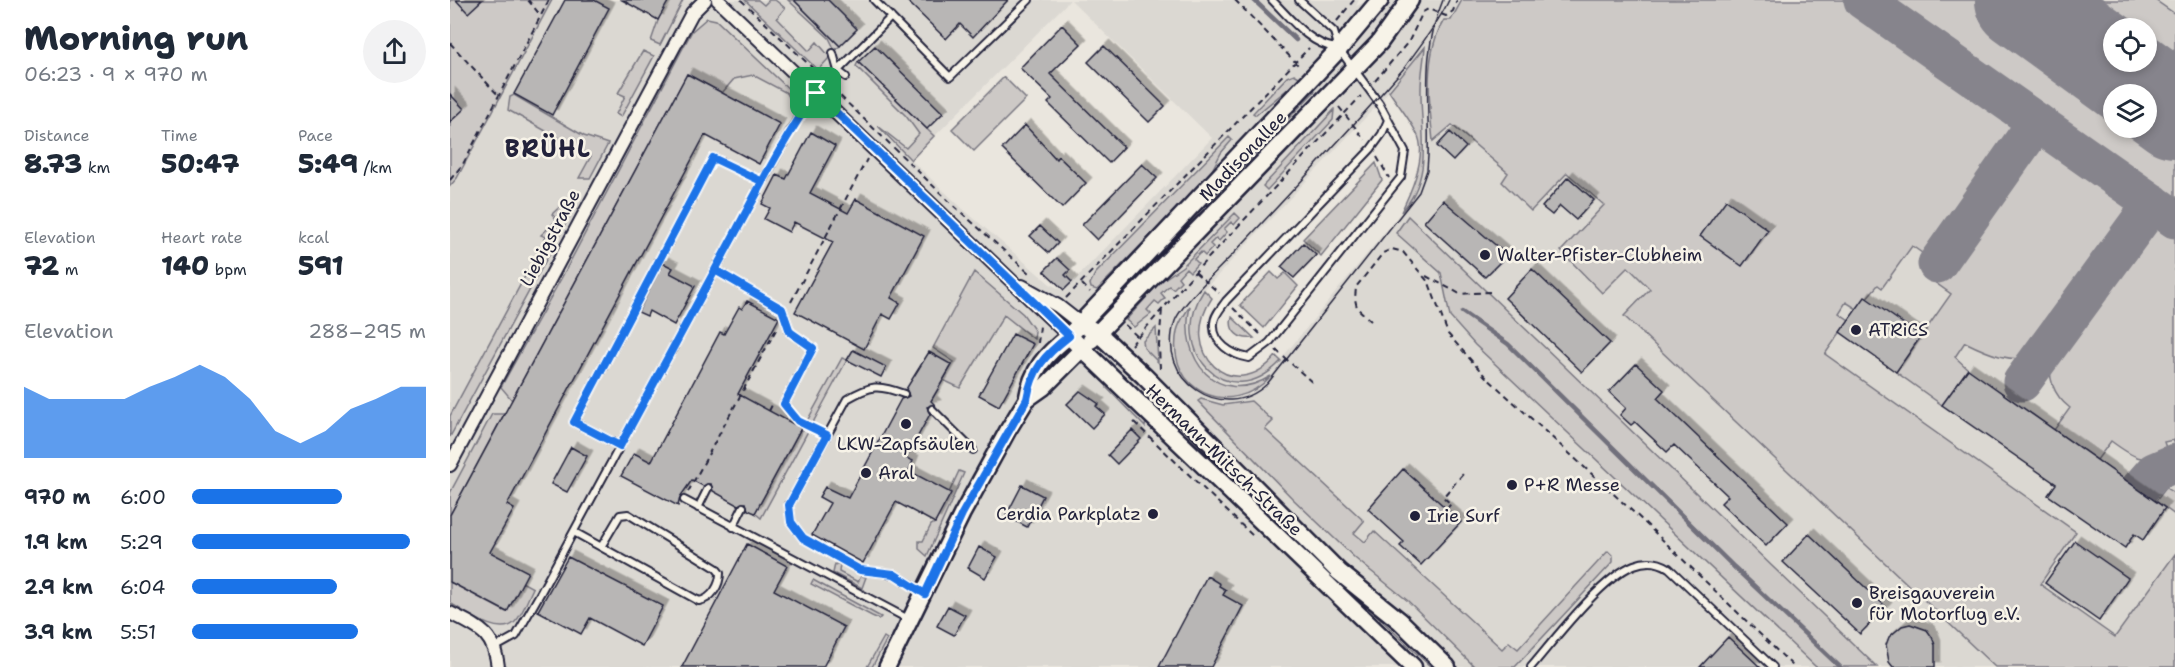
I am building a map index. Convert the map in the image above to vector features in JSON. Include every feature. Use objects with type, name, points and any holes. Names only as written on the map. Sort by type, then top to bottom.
[{"type":"main road","name":"Madisonallee","points":[[1075,330],[1339,49],[1380,0]]},
{"type":"main road","name":"Madisonallee","points":[[1082,349],[1354,69],[1382,39],[1410,0]]},
{"type":"main road","name":"Hermann-Mitsch-Straße","points":[[1413,667],[1082,349],[1075,330],[1098,333],[1212,443],[1339,572],[1400,621],[1447,667]]},
{"type":"street","name":"Liebigstraße","points":[[450,465],[692,13],[705,0]]},
{"type":"street","name":"Hermann-Mitsch-Straße","points":[[718,0],[1010,280],[1058,306],[1075,330]]},
{"type":"street","points":[[887,667],[925,594],[962,514],[1027,399],[1030,379],[1052,349],[1075,330]]},
{"type":"street","points":[[1027,399],[1044,387],[1082,349]]},
{"type":"street","points":[[450,613],[479,628],[496,647],[498,667]]},
{"type":"lane","points":[[874,0],[950,77],[1029,0]]},
{"type":"lane","points":[[1272,0],[1311,39],[1320,45],[1339,49]]},
{"type":"lane","points":[[1299,0],[1334,32],[1339,49],[1388,120],[1405,151],[1401,177],[1269,343],[1249,358],[1234,355],[1216,336],[1214,323],[1226,301],[1371,149],[1382,134],[1388,120]]},
{"type":"lane","points":[[496,647],[516,636],[793,126],[816,93],[891,17]]},
{"type":"lane","points":[[833,53],[838,70],[846,77]]},
{"type":"lane","points":[[620,446],[574,422],[713,158],[763,182]]},
{"type":"lane","points":[[715,270],[782,309],[790,332],[813,348],[784,404]]},
{"type":"lane","points":[[904,394],[882,385],[863,389],[847,399],[789,505],[791,522],[803,538],[860,570],[894,574],[925,594]]},
{"type":"lane","points":[[932,409],[973,450]]},
{"type":"lane","points":[[698,508],[708,488]]},
{"type":"lane","points":[[684,499],[910,620]]},
{"type":"lane","points":[[733,527],[743,507]]},
{"type":"lane","points":[[574,532],[601,547],[699,601],[712,595],[719,582],[720,573],[716,568],[628,514],[620,515],[601,547]]},
{"type":"lane","points":[[1531,667],[1578,613],[1620,573],[1633,565],[1650,561],[1670,568],[1773,667]]},
{"type":"path","points":[[528,0],[541,15]]},
{"type":"path","points":[[450,180],[499,96],[549,0]]},
{"type":"path","points":[[741,0],[954,206],[1035,278]]},
{"type":"path","points":[[1235,0],[1295,62]]},
{"type":"path","points":[[1336,21],[1354,0]]},
{"type":"path","points":[[1132,344],[1195,272],[1368,88],[1409,40],[1423,12],[1428,9],[1446,16],[1453,11],[1457,0]]},
{"type":"path","points":[[450,43],[499,96]]},
{"type":"path","points":[[1060,292],[1069,295],[1082,284],[1308,49]]},
{"type":"path","points":[[1338,106],[1364,138]]},
{"type":"path","points":[[1236,123],[1240,126]]},
{"type":"path","points":[[684,499],[873,149]]},
{"type":"path","points":[[1379,160],[1386,175]]},
{"type":"path","points":[[450,172],[454,176]]},
{"type":"path","points":[[1371,321],[1357,308],[1356,287],[1383,253],[1392,249],[1403,252],[1429,283],[1448,334],[1485,376],[1643,521],[1794,667]]},
{"type":"path","points":[[1195,272],[1314,384]]},
{"type":"path","points":[[1424,275],[1460,294],[1490,292]]},
{"type":"path","points":[[1161,372],[1159,345],[1162,309]]},
{"type":"path","points":[[1037,344],[1040,325]]},
{"type":"path","points":[[1281,355],[1284,351]]},
{"type":"path","points":[[769,411],[773,403],[784,404],[798,421],[827,435]]},
{"type":"path","points":[[1446,509],[1451,504],[1443,497],[1463,474]]},
{"type":"shaded area","points":[[450,0],[552,0],[457,178],[450,186]]},
{"type":"shaded area","points":[[552,0],[1070,0],[911,160],[963,209],[1050,284],[1064,291],[1212,138],[1071,0],[1359,0],[1356,6],[1370,0],[1397,0],[1392,7],[1402,0],[2175,0],[2175,667],[1877,667],[1408,217],[1396,233],[1441,273],[1450,318],[1475,345],[1816,667],[450,667],[450,186],[457,178]],"holes":[[[1424,48],[1421,89],[1425,143],[1423,168],[1416,190],[1406,206],[1273,369],[1253,380],[1238,382],[1200,362],[1192,336],[1196,308],[1204,290],[1379,103]],[[1189,309],[1186,324],[1188,345],[1201,371],[1214,380],[1229,385],[1245,386],[1268,378],[1264,384],[1253,392],[1237,398],[1213,397],[1197,390],[1179,364],[1177,354],[1176,343]]]},
{"type":"shaded area","points":[[669,0],[683,0],[660,45],[651,41],[662,9]]},
{"type":"shaded area","points":[[745,0],[758,0],[764,5],[769,0],[775,0],[785,8],[777,18],[809,51],[817,42],[830,57],[818,70]]},
{"type":"shaded area","points":[[788,0],[794,0],[840,46],[835,50],[829,38]]},
{"type":"shaded area","points":[[1462,0],[1850,0],[2025,123],[2024,136],[1935,262],[1912,246],[1882,288],[1878,285],[1857,309],[1846,302],[1839,313],[1849,320],[1825,354],[2076,532],[2040,584],[2115,637],[2175,554],[2175,667],[1995,667],[1624,316],[1650,289],[1628,267],[1602,293],[1561,251],[1604,205],[1567,173],[1531,211],[1502,182],[1508,173],[1452,125],[1433,141],[1429,79],[1433,48],[1444,20],[1451,20]]},
{"type":"shaded area","points":[[1878,0],[2155,0],[2175,14],[2175,208]]},
{"type":"shaded area","points":[[707,18],[716,20],[795,95],[790,99],[787,93],[753,75],[734,79],[722,93],[687,74],[512,400],[501,387],[692,31]]},
{"type":"shaded area","points":[[1425,47],[1421,78],[1422,169],[1412,198],[1401,212],[1416,174],[1420,143],[1411,123],[1389,91]]},
{"type":"shaded area","points":[[643,51],[654,56],[621,117],[616,114],[625,96],[618,93]]},
{"type":"shaded area","points":[[858,62],[934,136],[911,160],[878,126],[906,148],[919,134],[906,116],[856,66]]},
{"type":"shaded area","points":[[1294,74],[1301,78],[1256,115],[1253,113],[1287,77]]},
{"type":"shaded area","points":[[1004,77],[1026,99],[974,151],[952,129]]},
{"type":"shaded area","points":[[1312,87],[1315,91],[1113,308],[1110,306],[1161,252]]},
{"type":"shaded area","points":[[514,95],[584,136],[608,144],[590,178],[579,178],[591,156],[508,110],[510,97]]},
{"type":"shaded area","points":[[1334,110],[1333,120],[1267,190],[1263,186]]},
{"type":"shaded area","points":[[2037,136],[2044,136],[2126,193],[2132,215],[2037,353],[2020,359],[2011,358],[1991,354],[1965,342],[1955,357],[1968,369],[1942,405],[1896,372],[1951,294],[1933,281]]},
{"type":"shaded area","points":[[1229,137],[1232,140],[1221,153],[1209,176],[1097,290],[1091,288],[1090,284],[1095,274]]},
{"type":"shaded area","points":[[1376,163],[1382,180],[1321,256],[1303,239]]},
{"type":"shaded area","points":[[567,200],[572,212],[450,437],[450,416],[546,237],[541,235],[557,220],[552,214]]},
{"type":"shaded area","points":[[1235,213],[1240,218],[1234,225],[1231,222],[1224,229],[1227,232],[1219,241],[1216,238],[1210,244],[1213,247],[1205,256],[1201,252],[1194,259],[1198,263],[1190,272],[1186,268],[1178,277],[1181,281],[1173,289],[1169,286],[1161,293],[1165,298],[1159,304],[1155,301],[1147,310],[1151,314],[1134,327],[1126,320],[1160,282],[1183,266]]},
{"type":"shaded area","points":[[1408,216],[1877,667],[1816,667],[1475,345],[1450,317],[1441,273],[1396,233]]},
{"type":"shaded area","points":[[2167,222],[2175,228],[2175,444],[2173,440],[2164,442],[2169,457],[2144,459],[2132,455],[2111,441],[2097,460],[2054,430],[2070,408],[2059,397],[2053,385],[2050,372],[2052,358],[2146,225]]},
{"type":"shaded area","points":[[974,272],[1023,314],[1035,331],[1034,339],[1004,315],[960,388],[943,380],[954,362],[933,348]]},
{"type":"shaded area","points":[[1271,272],[1278,279],[1285,273],[1298,286],[1264,328],[1240,305]]},
{"type":"shaded area","points":[[1204,290],[1212,298],[1203,318],[1201,337],[1205,354],[1214,366],[1227,374],[1243,376],[1259,370],[1276,356],[1281,361],[1261,377],[1241,382],[1223,379],[1208,369],[1197,353],[1192,334],[1194,312]]},
{"type":"shaded area","points":[[1190,306],[1188,326],[1190,344],[1196,360],[1206,373],[1218,382],[1234,386],[1252,385],[1271,376],[1255,389],[1237,396],[1220,397],[1204,393],[1191,383],[1181,370],[1176,352],[1177,331]]},
{"type":"shaded area","points":[[1232,317],[1254,338],[1244,338],[1236,334],[1232,327]]},
{"type":"shaded area","points":[[1156,328],[1158,362],[1144,348],[1143,341]]},
{"type":"shaded area","points":[[842,358],[847,360],[811,426],[806,423]]},
{"type":"shaded area","points":[[1116,368],[1303,547],[1383,615],[1437,667],[1431,667],[1380,619],[1356,601],[1113,371]]},
{"type":"shaded area","points":[[1108,385],[1146,421],[1145,427],[1107,388]]},
{"type":"shaded area","points":[[1201,399],[1223,405],[1251,401],[1273,421],[1265,429],[1364,521],[1354,533],[1365,542],[1374,531],[1502,649],[1509,642],[1518,649],[1608,551],[1613,556],[1613,562],[1515,667],[1475,667],[1408,601],[1356,559],[1293,499],[1198,401]]},
{"type":"shaded area","points":[[492,414],[504,414],[450,515],[450,493]]},
{"type":"shaded area","points":[[801,428],[808,431],[761,518],[755,513]]},
{"type":"shaded area","points":[[959,471],[964,473],[927,556],[919,549],[919,541],[923,541],[931,525],[935,523]]},
{"type":"shaded area","points":[[2166,488],[2175,494],[2175,515],[2156,501]]},
{"type":"shaded area","points":[[835,564],[840,564],[839,572],[858,582],[861,576],[866,577],[862,588],[833,573]]},
{"type":"shaded area","points":[[813,580],[881,617],[879,619],[872,616],[811,584]]},
{"type":"shaded area","points":[[450,582],[506,612],[522,582],[533,588],[518,619],[508,626],[500,627],[482,622],[450,603]]},
{"type":"shaded area","points":[[884,637],[887,639],[872,667],[867,667]]},
{"type":"building","points":[[456,0],[482,0],[468,13]]},
{"type":"building","points":[[565,0],[594,0],[609,8],[552,115],[514,94]]},
{"type":"building","points":[[622,0],[669,0],[658,20]]},
{"type":"building","points":[[794,0],[828,0],[857,29],[840,46]]},
{"type":"building","points":[[906,0],[1008,0],[973,37],[960,24],[946,39]]},
{"type":"building","points":[[1062,25],[1081,44],[1050,74],[1124,147],[1109,163],[1048,103],[1052,99],[1020,68]]},
{"type":"building","points":[[875,46],[943,113],[927,129],[858,62]]},
{"type":"building","points":[[1104,46],[1165,106],[1149,122],[1088,62]]},
{"type":"building","points":[[687,74],[780,124],[759,164],[705,135],[507,505],[514,509],[490,552],[528,572],[507,612],[450,582],[450,515]]},
{"type":"building","points":[[450,94],[464,109],[450,122]]},
{"type":"building","points":[[1025,125],[1056,159],[1058,156],[1086,183],[1062,208],[1002,149]]},
{"type":"building","points":[[811,132],[835,146],[810,193],[848,213],[856,199],[924,236],[891,298],[900,303],[891,319],[882,314],[864,349],[795,312],[833,242],[794,222],[789,232],[764,219],[770,208],[762,204],[777,175],[786,179]]},
{"type":"building","points":[[1450,132],[1466,147],[1453,161],[1437,146]]},
{"type":"building","points":[[1142,164],[1157,178],[1097,240],[1082,225]]},
{"type":"building","points":[[1568,177],[1594,200],[1576,220],[1560,206],[1552,215],[1542,207]]},
{"type":"building","points":[[1443,200],[1507,255],[1485,277],[1424,222]]},
{"type":"building","points":[[1726,200],[1768,230],[1742,266],[1700,236]]},
{"type":"building","points":[[1040,226],[1058,243],[1049,253],[1030,236]]},
{"type":"building","points":[[1303,243],[1316,255],[1294,278],[1281,267]]},
{"type":"building","points":[[1057,258],[1070,270],[1065,275],[1072,282],[1064,290],[1044,271]]},
{"type":"building","points":[[663,263],[673,268],[670,273],[695,286],[674,325],[649,311],[647,316],[638,312]]},
{"type":"building","points":[[1532,269],[1610,343],[1582,372],[1505,298]]},
{"type":"building","points":[[1865,297],[1921,336],[1896,372],[1840,332]]},
{"type":"building","points":[[747,301],[779,318],[738,394],[801,428],[755,513],[748,510],[746,503],[738,505],[713,491],[711,484],[703,486],[692,480],[680,497],[678,506],[621,476],[634,453],[651,462],[720,332],[724,334],[739,307],[742,309]]},
{"type":"building","points":[[1013,334],[1033,344],[999,406],[979,395]]},
{"type":"building","points":[[853,350],[886,367],[881,377],[847,360]]},
{"type":"building","points":[[929,352],[952,365],[931,401],[935,405],[927,407],[930,414],[906,458],[913,461],[909,471],[951,493],[935,523],[896,502],[863,563],[812,535],[830,503],[819,497],[825,487],[848,498],[901,399],[909,396],[906,389]]},
{"type":"building","points":[[1636,364],[1664,390],[1657,398],[1788,523],[1766,546],[1721,503],[1728,496],[1674,445],[1667,452],[1635,422],[1631,425],[1620,415],[1626,408],[1609,392]]},
{"type":"building","points":[[1968,369],[2165,508],[2143,540],[2134,534],[2125,548],[2048,495],[2056,484],[1942,405]]},
{"type":"building","points":[[1080,391],[1099,404],[1096,406],[1105,414],[1092,428],[1067,404]]},
{"type":"building","points":[[1132,430],[1141,439],[1117,464],[1108,455]]},
{"type":"building","points":[[571,447],[587,456],[567,492],[551,484]]},
{"type":"building","name":"Irie Surf","points":[[1403,469],[1461,522],[1421,565],[1400,546],[1404,542],[1368,509]]},
{"type":"building","points":[[1022,485],[1043,496],[1027,527],[1006,516]]},
{"type":"building","points":[[1809,534],[1886,607],[1860,634],[1783,562]]},
{"type":"building","points":[[2075,541],[2128,578],[2099,621],[2045,583]]},
{"type":"building","points":[[747,544],[787,566],[774,590],[844,627],[823,667],[682,667]]},
{"type":"building","points":[[979,547],[997,557],[985,578],[968,568]]},
{"type":"building","points":[[568,557],[663,606],[642,646],[590,618],[581,634],[538,611]]},
{"type":"building","points":[[1207,576],[1226,590],[1223,595],[1243,606],[1211,667],[1159,667]]},
{"type":"building","points":[[948,606],[965,615],[954,635],[937,626]]},
{"type":"building","points":[[1910,624],[1927,630],[1932,637],[1935,645],[1935,667],[1893,667],[1889,662],[1886,645],[1889,637],[1902,626]]},
{"type":"building","points":[[1728,637],[1760,667],[1700,667]]},
{"type":"waterway","points":[[1254,0],[1296,40]]},
{"type":"waterway","points":[[1462,312],[1508,344],[1734,567],[1840,667]]},
{"type":"taxiway","points":[[1863,0],[2175,219]]},
{"type":"taxiway","points":[[1937,264],[2037,122]]},
{"type":"taxiway","points":[[2022,382],[2153,203]]},
{"type":"taxiway","points":[[2140,488],[2154,472],[2175,463]]},
{"type":"runway","points":[[2023,0],[2175,110]]},
{"type":"tram line","points":[[1443,0],[1436,20],[1431,40],[1428,78],[1427,170],[1419,192],[1267,384],[1249,396],[1231,400],[1213,398],[1197,390],[1183,377],[1175,361],[1171,342],[1175,321],[1179,314],[1202,286],[1405,67],[1434,26],[1440,18],[1449,0]]},
{"type":"place","name":"Walter-Pfister-Clubheim","points":[[1485,255]]},
{"type":"place","name":"ATRiCS","points":[[1856,330]]},
{"type":"place","name":"LKW-Zapfsäulen","points":[[906,424]]},
{"type":"place","name":"Aral","points":[[866,473]]},
{"type":"place","name":"P+R Messe","points":[[1512,485]]},
{"type":"place","name":"Cerdia Parkplatz","points":[[1153,514]]},
{"type":"place","name":"Irie Surf","points":[[1415,516]]},
{"type":"place","name":"Breisgauverein für Motorflug e.V.","points":[[1857,603]]},
{"type":"district","name":"BRÜHL","points":[[548,149]]},
{"type":"route","points":[[816,93],[793,126],[763,182],[735,232],[620,446],[574,422],[713,158],[763,182],[715,270],[782,309],[790,332],[813,348],[784,404],[798,421],[827,435],[789,505],[791,522],[803,538],[860,570],[894,574],[925,594],[962,514],[1027,399],[1030,379],[1052,349],[1069,336],[816,93]]}]
